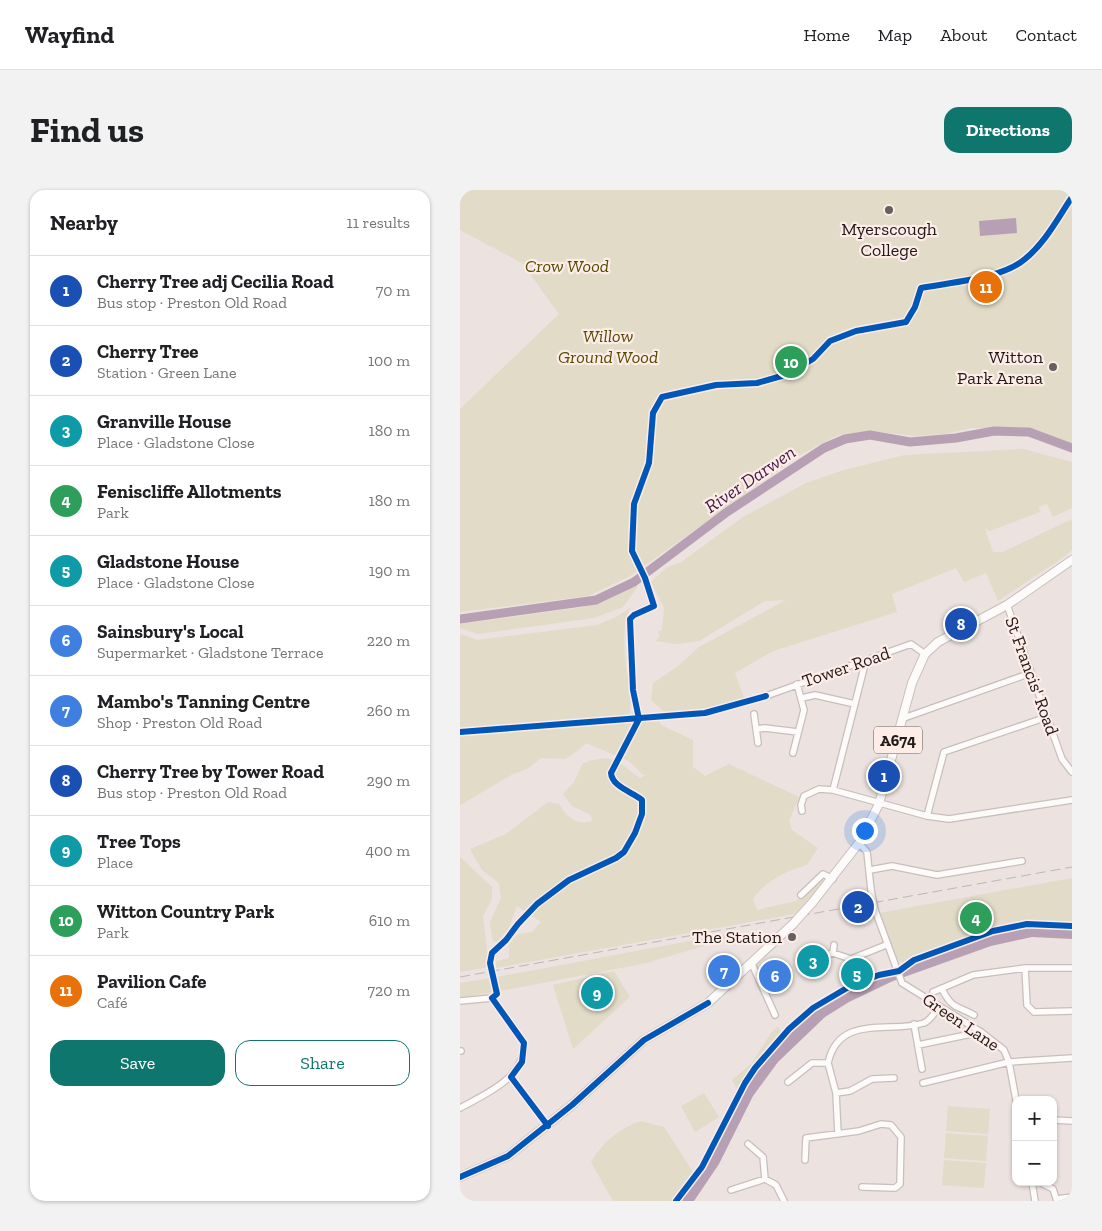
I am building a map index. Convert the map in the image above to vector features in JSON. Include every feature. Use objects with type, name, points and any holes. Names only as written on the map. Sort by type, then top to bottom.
[{"type":"main road","points":[[924,654],[938,642],[1007,605],[1072,560]]},
{"type":"main road","name":"A674","points":[[460,1177],[508,1156],[548,1126],[644,1040],[708,1003],[752,964],[812,903],[833,879],[859,843],[879,804],[912,683],[924,654]]},
{"type":"street","name":"St Francis' Road","points":[[1007,605],[1062,759],[1072,772]]},
{"type":"street","name":"Tower Road","points":[[766,696],[910,644],[924,654]]},
{"type":"street","points":[[833,790],[866,660]]},
{"type":"street","points":[[904,718],[1031,673]]},
{"type":"street","points":[[793,753],[804,710],[797,684]]},
{"type":"street","points":[[802,698],[815,695],[855,704]]},
{"type":"street","points":[[754,714],[758,743]]},
{"type":"street","points":[[927,816],[944,752],[1047,717]]},
{"type":"street","points":[[757,729],[766,728],[798,732]]},
{"type":"street","points":[[802,811],[800,805],[805,795],[819,789],[833,790],[879,804],[927,816],[948,819],[1072,800]]},
{"type":"street","points":[[822,956],[833,953],[844,959],[851,959],[886,945],[875,910],[867,852],[859,843]]},
{"type":"street","points":[[870,870],[892,866],[937,875],[1022,860]]},
{"type":"street","points":[[801,895],[823,874],[833,879]]},
{"type":"street","points":[[833,953],[834,944]]},
{"type":"street","name":"Green Lane","points":[[886,945],[900,981],[981,1032],[1004,1050],[1009,1062],[1015,1096]]},
{"type":"street","points":[[752,964],[775,1015]]},
{"type":"street","points":[[933,992],[973,975],[1025,968],[1072,968]]},
{"type":"street","points":[[1025,968],[1027,1005],[1034,1012],[1072,1012]]},
{"type":"street","points":[[942,989],[949,1003],[956,1009],[974,1015]]},
{"type":"street","points":[[460,1002],[492,998],[524,1043],[525,1052],[522,1062],[511,1077],[460,1108]]},
{"type":"street","points":[[838,1134],[836,1094],[828,1063],[838,1041],[854,1032],[870,1028],[914,1024],[929,1020],[939,1006]]},
{"type":"street","points":[[914,1024],[922,1069]]},
{"type":"street","points":[[918,1045],[981,1032]]},
{"type":"street","points":[[923,1083],[1009,1062],[1072,1058]]},
{"type":"street","points":[[788,1082],[812,1063],[828,1063]]},
{"type":"street","points":[[511,1077],[548,1126]]},
{"type":"street","points":[[836,1094],[850,1091],[872,1079],[894,1078]]},
{"type":"street","points":[[1057,1120],[1072,1121]]},
{"type":"street","points":[[805,1160],[806,1138],[859,1131],[884,1123],[895,1127],[900,1133],[902,1159],[899,1185],[895,1188],[862,1187]]},
{"type":"street","points":[[748,1144],[764,1157],[765,1179]]},
{"type":"street","points":[[731,1190],[765,1179],[776,1184],[784,1201]]},
{"type":"street","points":[[1033,1186],[1035,1201]]},
{"type":"street","points":[[1049,1186],[1053,1189],[1057,1200],[1072,1197]]},
{"type":"green space","points":[[460,190],[1072,190],[1072,444],[1036,430],[1008,428],[971,428],[944,434],[915,436],[870,431],[838,435],[800,455],[630,576],[588,596],[460,612],[460,409],[559,314],[522,263],[460,230]]},
{"type":"green space","points":[[1023,449],[1072,462],[1072,508],[1053,517],[1047,504],[1039,507],[1040,512],[990,531],[985,529],[993,552],[1003,552],[1072,519],[1072,550],[1064,557],[998,601],[986,573],[964,582],[956,568],[892,594],[897,612],[773,651],[735,673],[744,698],[704,709],[664,712],[651,700],[653,683],[678,666],[699,647],[786,600],[765,601],[699,641],[677,644],[655,641],[660,636],[658,631],[662,630],[664,608],[651,582],[667,567],[680,563],[743,517],[806,483],[844,470],[905,455]]},
{"type":"green space","points":[[636,585],[637,588],[623,607],[594,618],[478,634],[460,628],[460,624],[578,608],[604,602]]},
{"type":"green space","points":[[631,607],[627,615],[624,636],[625,660],[631,695],[629,722],[658,719],[661,725],[693,740],[693,767],[705,776],[729,764],[799,797],[789,821],[792,830],[818,848],[807,865],[792,870],[763,887],[753,899],[757,910],[796,901],[822,880],[824,882],[795,914],[496,968],[496,961],[509,958],[509,945],[516,935],[532,932],[541,922],[517,906],[509,928],[498,941],[493,942],[490,922],[501,898],[499,883],[482,870],[470,849],[506,834],[548,802],[559,804],[572,819],[581,822],[592,821],[591,815],[572,806],[563,794],[574,782],[583,763],[602,759],[614,760],[640,778],[646,775],[643,775],[629,761],[586,743],[565,759],[541,758],[527,769],[513,774],[460,805],[460,634],[477,640],[597,625],[618,616]]},
{"type":"green space","points":[[460,857],[492,887],[492,898],[483,917],[489,967],[460,972]]},
{"type":"green space","points":[[1072,878],[1072,924],[1050,922],[1002,926],[903,964],[896,958],[879,913]]},
{"type":"green space","points":[[738,932],[736,936],[647,963],[500,991],[497,977]]},
{"type":"green space","points":[[614,971],[630,997],[573,1049],[553,985]]},
{"type":"green space","points":[[491,978],[494,992],[460,998],[460,983]]},
{"type":"green space","points":[[778,1026],[781,1033],[738,1091],[732,1080],[752,1063],[771,1033]]},
{"type":"green space","points":[[704,1093],[719,1117],[695,1132],[681,1106]]},
{"type":"green space","points":[[948,1106],[990,1109],[988,1134],[946,1131]]},
{"type":"green space","points":[[641,1121],[664,1127],[695,1175],[673,1201],[613,1201],[591,1162],[601,1148],[618,1132]]},
{"type":"green space","points":[[946,1133],[988,1136],[986,1161],[944,1158]]},
{"type":"green space","points":[[944,1160],[986,1163],[984,1188],[942,1185]]},
{"type":"shaded area","points":[[1016,218],[1017,233],[980,236],[979,221]]},
{"type":"shaded area","points":[[1041,926],[1072,928],[1072,939],[1032,937],[991,946],[893,981],[849,1002],[825,1017],[778,1062],[753,1096],[719,1164],[694,1201],[679,1201],[704,1167],[743,1090],[756,1070],[779,1042],[821,1005],[859,984],[899,973],[913,962],[953,947],[1005,929]]},
{"type":"waterway","name":"River Darwen","points":[[460,619],[596,600],[634,582],[727,512],[824,448],[845,439],[870,435],[910,442],[956,438],[994,431],[1029,432],[1072,448]]},
{"type":"railway","points":[[460,977],[1072,867]]},
{"type":"cycle path","points":[[548,1126],[511,1077],[522,1062],[524,1043],[492,998],[497,994],[490,963],[492,953],[506,940],[537,904],[569,880],[616,858],[624,852],[635,833],[642,814],[642,800],[619,786],[612,778],[611,773],[639,719],[633,690],[630,619],[634,615],[654,606],[645,578],[632,551],[634,504],[649,463],[653,413],[662,397],[716,385],[757,383],[785,375],[813,359],[830,341],[856,331],[906,322],[915,307],[921,288],[990,275],[1015,266],[1025,259],[1045,238],[1072,197]]},
{"type":"cycle path","points":[[460,732],[705,713],[766,696]]},
{"type":"cycle path","points":[[676,1201],[702,1167],[745,1083],[755,1068],[789,1029],[813,1008],[852,985],[879,975],[899,971],[914,960],[993,931],[1027,924],[1072,926]]},
{"type":"cycle path","points":[[460,1177],[508,1156],[572,1105],[644,1040],[708,1003]]},
{"type":"place","name":"Myerscough College","points":[[889,210]]},
{"type":"place","name":"Pavilion Cafe","points":[[986,287]]},
{"type":"place","name":"Witton Country Park","points":[[791,362]]},
{"type":"place","name":"Witton Park Arena","points":[[1053,367]]},
{"type":"place","name":"Cherry Tree by Tower Road","points":[[961,624]]},
{"type":"place","name":"Cherry Tree adj Cecilia Road","points":[[884,776]]},
{"type":"place","name":"Cherry Tree","points":[[858,907]]},
{"type":"place","name":"Feniscliffe Allotments","points":[[976,918]]},
{"type":"place","name":"The Station","points":[[792,937]]},
{"type":"place","name":"Granville House","points":[[813,961]]},
{"type":"place","name":"Mambo's Tanning Centre","points":[[724,971]]},
{"type":"place","name":"Gladstone House","points":[[857,974]]},
{"type":"place","name":"Sainsbury's Local","points":[[775,976]]},
{"type":"place","name":"Tree Tops","points":[[597,993]]},
{"type":"park label","name":"Crow Wood","points":[[567,266]]},
{"type":"park label","name":"Willow Ground Wood","points":[[608,346]]}]
